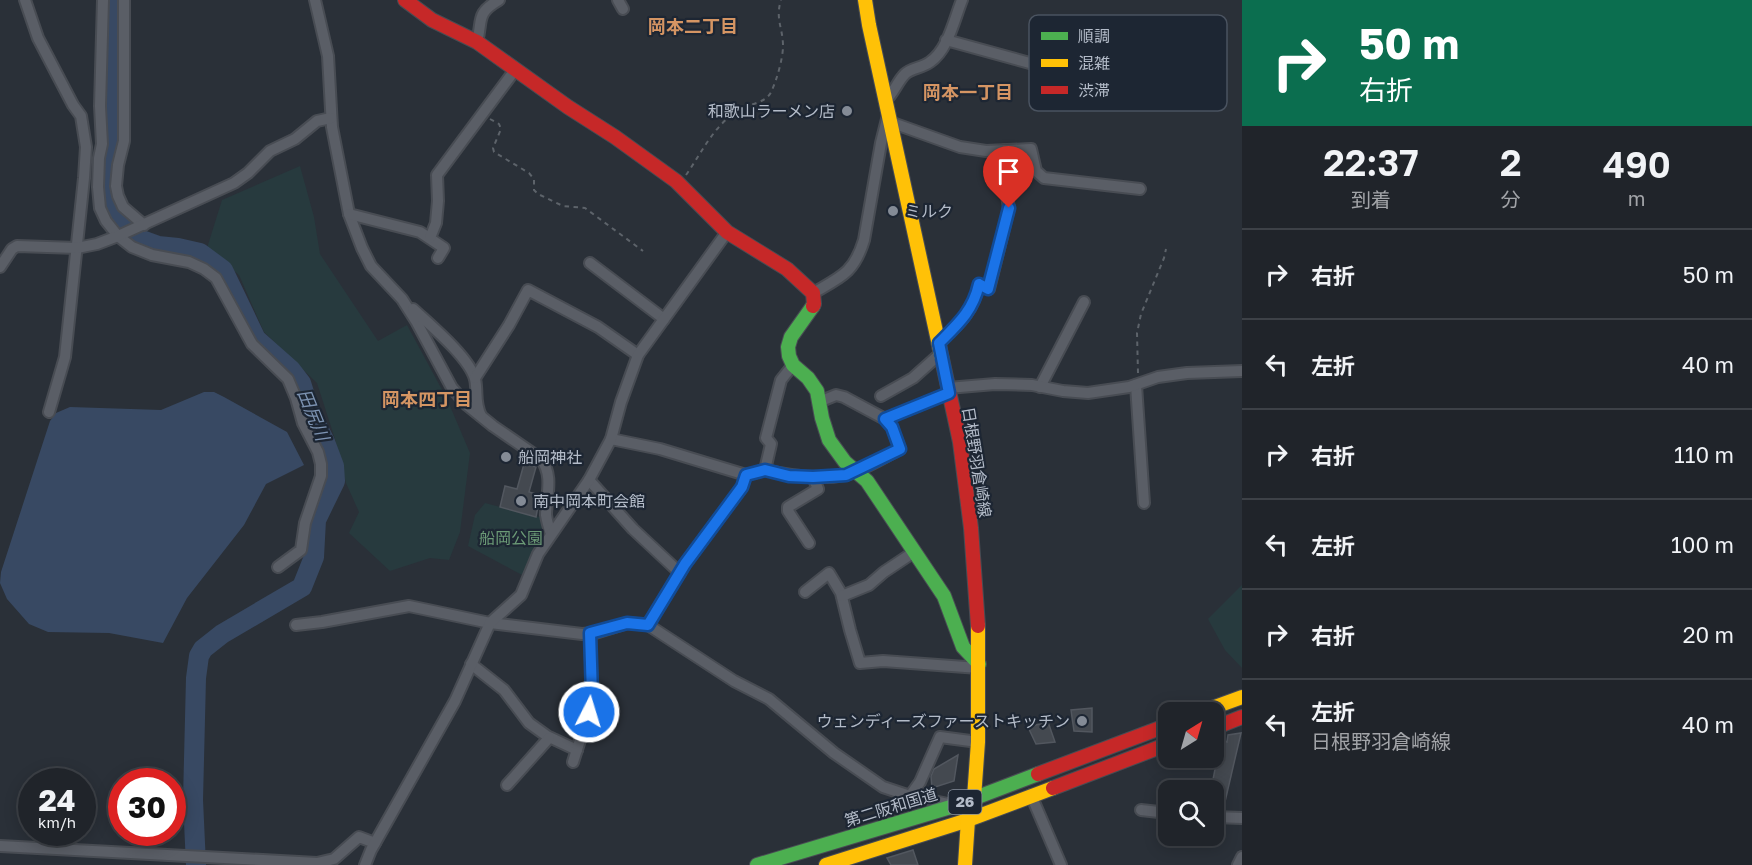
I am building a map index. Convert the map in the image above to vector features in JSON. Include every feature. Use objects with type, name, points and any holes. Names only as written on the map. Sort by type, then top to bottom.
[{"type":"main road","points":[[405,0],[432,20],[477,42],[568,107],[615,137],[679,185],[727,232],[787,269],[813,293],[814,304],[791,337],[788,347],[793,365],[808,378],[817,392],[829,440],[845,462],[867,481],[944,596],[963,647],[979,666]]},
{"type":"main road","name":"日根野羽倉崎線","points":[[865,0],[960,442],[971,528],[977,596],[978,742],[974,798],[968,820],[965,865]]},
{"type":"main road","points":[[1224,704],[1242,697]]},
{"type":"main road","points":[[1224,724],[1242,717]]},
{"type":"main road","name":"第二阪和国道","points":[[757,865],[954,806],[1158,729]]},
{"type":"main road","name":"26","points":[[826,865],[968,820],[1158,748]]},
{"type":"street","points":[[25,0],[38,38],[81,116],[86,153],[65,357],[49,412]]},
{"type":"street","points":[[103,0],[100,106],[102,144],[98,187],[100,208],[106,221],[118,236],[132,247],[152,255],[189,262],[216,278],[252,344],[288,379],[303,423],[318,452],[321,476],[305,524],[301,550],[278,567]]},
{"type":"street","points":[[124,0],[124,141],[116,186],[123,207],[144,225]]},
{"type":"street","points":[[315,0],[328,56],[331,118],[349,214],[362,248],[371,266],[402,299],[447,340],[460,356],[474,378],[476,406],[481,417]]},
{"type":"street","points":[[477,42],[482,13],[499,0]]},
{"type":"street","points":[[885,101],[894,93],[903,75],[928,64],[937,57],[962,0]]},
{"type":"street","points":[[946,40],[1029,63]]},
{"type":"street","points":[[430,238],[436,224],[437,175],[515,70]]},
{"type":"street","points":[[0,267],[12,249],[17,246],[77,248],[97,244],[144,225],[234,183],[248,173],[270,151],[295,139],[318,121],[331,118]]},
{"type":"street","points":[[813,293],[843,276],[855,264],[860,254],[881,143],[889,118],[960,147],[986,150],[1031,149],[1036,171],[1044,178],[1140,189]]},
{"type":"street","points":[[880,396],[913,378],[940,348],[971,307],[979,284],[988,289],[1009,208],[1005,184],[1005,150]]},
{"type":"street","points":[[349,214],[420,232],[444,248],[438,258]]},
{"type":"street","points":[[365,865],[455,700],[490,623],[521,595],[538,554],[589,480],[611,439],[621,402],[638,355],[727,232]]},
{"type":"street","points":[[590,263],[664,319]]},
{"type":"street","points":[[474,378],[509,325],[528,290],[597,327],[638,355]]},
{"type":"street","points":[[402,299],[452,388],[481,417],[541,459],[546,466],[549,475],[546,518],[551,534]]},
{"type":"street","points":[[1040,387],[1084,302]]},
{"type":"street","points":[[765,470],[771,444],[766,438],[782,380],[793,365]]},
{"type":"street","points":[[885,419],[949,390],[995,384],[1088,393],[1137,385],[1158,377],[1187,373],[1242,371]]},
{"type":"street","points":[[1137,385],[1144,503]]},
{"type":"street","points":[[611,439],[660,449],[746,475],[765,470],[789,476],[846,475],[900,449],[892,427],[885,419],[844,397],[836,395],[819,402]]},
{"type":"street","points":[[648,625],[680,573],[742,487],[746,475]]},
{"type":"street","points":[[809,543],[788,511],[788,507],[818,489],[813,477]]},
{"type":"street","points":[[589,480],[633,529],[680,573]]},
{"type":"street","points":[[842,596],[869,585],[914,552]]},
{"type":"street","points":[[805,592],[829,573],[842,596],[860,663],[883,661],[979,666]]},
{"type":"street","points":[[296,625],[410,606],[490,623],[582,634],[627,623],[648,625],[734,681],[769,699],[834,753],[882,787],[954,806]]},
{"type":"street","points":[[573,762],[592,695],[590,633]]},
{"type":"street","points":[[471,664],[504,690],[529,723],[549,738],[577,750]]},
{"type":"street","points":[[910,796],[920,782],[940,737],[978,742]]},
{"type":"street","points":[[507,785],[549,738]]},
{"type":"street","points":[[1031,795],[1061,865]]},
{"type":"street","points":[[1141,810],[1158,812]]},
{"type":"street","points":[[1224,817],[1242,818]]},
{"type":"street","points":[[0,846],[317,863],[334,859],[359,837],[375,843]]},
{"type":"street","points":[[1238,865],[1242,857]]},
{"type":"path","points":[[679,185],[714,132],[738,110],[749,104],[763,101],[772,92],[783,45],[778,21],[781,0]]},
{"type":"path","points":[[483,114],[499,124],[501,129],[493,148],[494,152],[529,173],[534,179],[534,190],[538,194],[563,206],[585,208],[643,251]]},
{"type":"path","points":[[1137,385],[1137,333],[1140,314],[1166,249]]},
{"type":"green space","points":[[300,166],[314,217],[320,254],[378,341],[407,325],[447,399],[470,453],[460,532],[449,560],[430,558],[390,571],[349,533],[359,512],[346,483],[317,383],[264,332],[239,275],[207,248],[222,200]]},
{"type":"green space","name":"船岡公園","points":[[485,503],[543,518],[538,548],[524,576],[468,546],[475,515]]},
{"type":"green space","points":[[1242,585],[1242,668],[1225,650],[1208,619]]},
{"type":"water","points":[[204,392],[214,392],[287,432],[304,465],[266,484],[244,525],[187,598],[163,643],[109,633],[48,632],[29,624],[7,599],[0,583],[1,572],[50,421],[56,413],[70,407],[161,410]]},
{"type":"building","name":"南中岡本町会館","points":[[524,464],[536,467],[529,492],[540,495],[536,517],[500,507],[505,486],[517,489]]},
{"type":"building","name":"ウェンディーズファーストキッチン","points":[[1092,708],[1092,732],[1074,731],[1071,710]]},
{"type":"building","points":[[1048,722],[1055,742],[1036,744],[1028,727]]},
{"type":"building","points":[[1241,733],[1224,806],[1224,780],[1213,780],[1215,768],[1224,768],[1224,746],[1228,735]]},
{"type":"building","points":[[958,755],[954,781],[932,788],[931,776],[934,769]]},
{"type":"building","points":[[913,850],[918,865],[891,865],[887,858]]},
{"type":"waterway","name":"田尻川","points":[[115,0],[105,188],[110,209],[129,233],[136,238],[158,246],[200,253],[223,270],[256,339],[291,370],[301,383],[310,412],[334,466],[335,481],[316,520],[314,557],[302,587],[222,634],[203,649],[199,656],[196,678],[193,800],[196,865]]},
{"type":"traffic: fast","points":[[813,306],[791,337],[788,347],[793,365],[808,378],[817,391],[829,440],[845,462],[867,481],[944,596],[963,647],[979,664]]},
{"type":"traffic: fast","points":[[757,865],[954,806],[1038,774]]},
{"type":"traffic: slow","points":[[865,0],[942,359]]},
{"type":"traffic: slow","points":[[965,865],[968,820],[974,798],[978,742],[978,626]]},
{"type":"traffic: slow","points":[[1224,704],[1242,697]]},
{"type":"traffic: slow","points":[[826,865],[968,820],[1053,788]]},
{"type":"traffic: jam","points":[[405,0],[432,20],[477,42],[676,181],[727,232],[787,269],[813,293],[813,306]]},
{"type":"traffic: jam","points":[[942,359],[960,442],[971,528],[978,626]]},
{"type":"traffic: jam","points":[[1224,724],[1242,717]]},
{"type":"traffic: jam","points":[[1038,774],[1158,729]]},
{"type":"traffic: jam","points":[[1053,788],[1158,748]]},
{"type":"place","name":"和歌山ラーメン店","points":[[847,111]]},
{"type":"place","name":"ミルク","points":[[893,211]]},
{"type":"place","name":"船岡神社","points":[[506,457]]},
{"type":"place","name":"南中岡本町会館","points":[[521,501]]},
{"type":"place","name":"ウェンディーズファーストキッチン","points":[[1082,721]]},
{"type":"district","name":"岡本二丁目","points":[[693,27]]},
{"type":"district","name":"岡本一丁目","points":[[968,93]]},
{"type":"district","name":"岡本四丁目","points":[[427,400]]},
{"type":"route","points":[[589,712],[592,695],[590,633],[627,623],[648,625],[685,564],[742,487],[746,475],[765,470],[789,476],[819,478],[846,475],[900,449],[892,427],[885,419],[949,393],[939,343],[971,307],[979,284],[988,289],[1009,208]]}]
